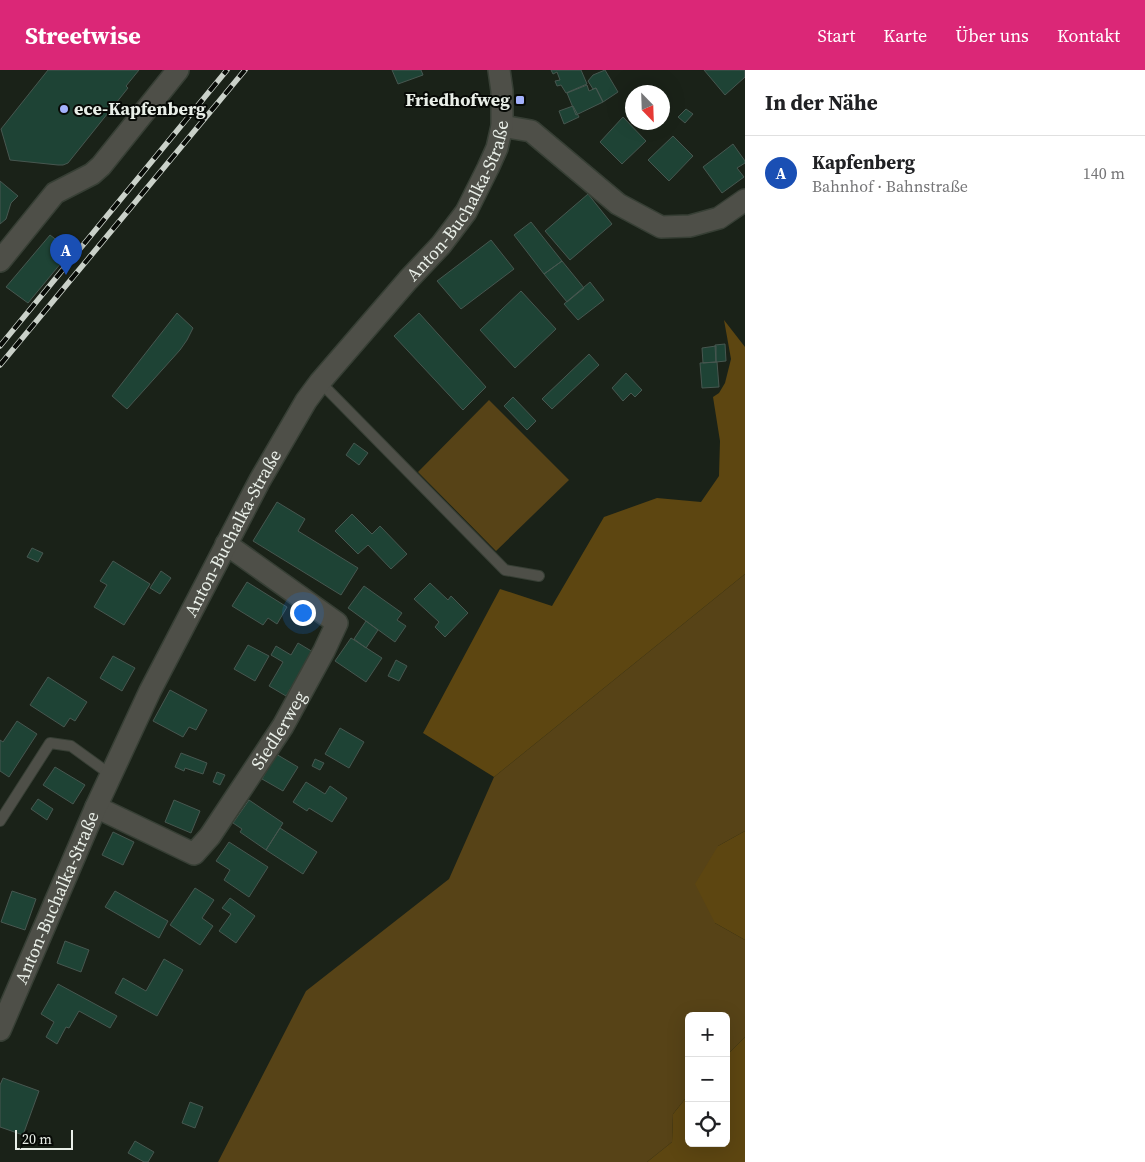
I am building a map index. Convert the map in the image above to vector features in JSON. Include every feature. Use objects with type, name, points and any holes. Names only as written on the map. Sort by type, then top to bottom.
[{"type":"street","points":[[0,261],[55,194],[92,174],[101,166],[178,70]]},
{"type":"street","name":"Anton-Buchalka-Straße","points":[[0,1030],[96,807],[150,691],[260,480],[306,401],[320,382],[408,280],[441,245],[466,212],[488,168],[502,126],[502,91],[499,70]]},
{"type":"street","points":[[502,126],[530,131],[618,204],[661,227],[690,226],[720,218],[745,200]]},
{"type":"street","name":"Siedlerweg","points":[[96,807],[194,854],[210,836],[283,726],[338,623],[226,544]]},
{"type":"lane","points":[[320,382],[505,570],[539,576]]},
{"type":"lane","points":[[0,821],[50,743],[72,746],[111,775]]},
{"type":"shaded area","points":[[724,320],[745,347],[745,574],[494,777],[423,733],[500,589],[552,606],[604,517],[657,498],[701,502],[719,476],[720,441],[713,397],[719,393],[725,383],[731,359]]},
{"type":"shaded area","points":[[489,400],[569,480],[496,551],[418,472]]},
{"type":"shaded area","points":[[745,574],[745,831],[718,846],[715,923],[745,940],[745,1037],[730,1052],[730,1012],[685,1012],[685,1099],[673,1114],[672,1142],[647,1162],[218,1162],[306,991],[449,879],[494,777]]},
{"type":"shaded area","points":[[745,831],[745,940],[715,923],[695,884],[718,846]]},
{"type":"shaded area","points":[[745,1037],[745,1162],[647,1162],[672,1142],[673,1114],[685,1099],[685,1147],[730,1147],[730,1052]]},
{"type":"building","name":"ece-Kapfenberg","points":[[48,70],[139,70],[126,86],[128,88],[68,163],[58,165],[10,160],[1,129]]},
{"type":"building","points":[[392,70],[421,70],[423,75],[398,84]]},
{"type":"building","points":[[551,70],[581,70],[587,84],[566,93],[561,85],[557,86],[555,81],[560,80],[557,72],[553,74]]},
{"type":"building","points":[[605,70],[618,92],[603,102],[596,88],[593,89],[588,81],[593,75]]},
{"type":"building","points":[[704,70],[745,70],[745,77],[725,95]]},
{"type":"building","points":[[587,85],[589,91],[596,88],[603,102],[576,115],[567,93]]},
{"type":"building","points":[[573,106],[579,117],[564,124],[559,111]]},
{"type":"building","points":[[686,109],[693,114],[685,123],[678,117]]},
{"type":"building","points":[[623,117],[625,119],[625,130],[635,130],[646,141],[622,164],[600,142]]},
{"type":"building","points":[[673,136],[693,156],[669,181],[648,160]]},
{"type":"building","points":[[733,144],[745,161],[745,163],[737,168],[744,177],[722,193],[703,167]]},
{"type":"building","points":[[0,181],[18,196],[11,203],[6,219],[0,224]]},
{"type":"building","points":[[588,194],[612,224],[570,260],[545,231]]},
{"type":"building","points":[[531,222],[562,261],[544,274],[514,235]]},
{"type":"building","points":[[50,235],[71,251],[28,303],[6,287]]},
{"type":"building","points":[[491,240],[514,269],[461,309],[437,281]]},
{"type":"building","points":[[562,261],[584,288],[567,302],[544,274]]},
{"type":"building","points":[[590,282],[604,300],[578,320],[564,304]]},
{"type":"building","points":[[521,291],[556,329],[515,368],[480,330]]},
{"type":"building","points":[[177,313],[193,328],[187,340],[127,409],[112,396]]},
{"type":"building","points":[[419,313],[486,387],[463,410],[394,336]]},
{"type":"building","points":[[725,344],[726,361],[716,362],[715,345]]},
{"type":"building","points":[[716,346],[716,362],[703,363],[702,348]]},
{"type":"building","points":[[589,354],[599,365],[552,409],[542,399]]},
{"type":"building","points":[[717,362],[719,387],[702,388],[700,363]]},
{"type":"building","points":[[626,373],[642,390],[635,397],[631,393],[623,401],[612,388]]},
{"type":"building","points":[[513,397],[536,421],[527,430],[504,406]]},
{"type":"building","points":[[354,443],[368,453],[359,465],[346,455]]},
{"type":"building","points":[[277,502],[305,519],[298,531],[358,568],[341,595],[253,541]]},
{"type":"building","points":[[352,514],[372,534],[380,526],[407,554],[391,569],[368,545],[358,554],[335,531]]},
{"type":"building","points":[[32,548],[43,553],[38,562],[27,557]]},
{"type":"building","points":[[113,561],[150,584],[124,625],[94,607],[107,585],[100,581]]},
{"type":"building","points":[[161,571],[171,578],[160,594],[150,588]]},
{"type":"building","points":[[247,582],[287,607],[277,624],[268,618],[263,625],[232,606]]},
{"type":"building","points":[[430,583],[448,600],[451,596],[468,613],[445,637],[435,627],[439,622],[414,599]]},
{"type":"building","points":[[364,586],[402,613],[397,620],[406,626],[395,642],[348,608]]},
{"type":"building","points":[[366,621],[378,630],[366,648],[354,639]]},
{"type":"building","points":[[351,638],[382,658],[366,682],[335,661]]},
{"type":"building","points":[[298,643],[313,652],[286,696],[269,686],[283,662],[271,655],[276,646],[291,655]]},
{"type":"building","points":[[248,645],[269,656],[255,681],[234,669]]},
{"type":"building","points":[[113,656],[135,668],[122,691],[100,678]]},
{"type":"building","points":[[396,660],[407,666],[399,681],[388,676]]},
{"type":"building","points":[[48,677],[87,702],[75,721],[70,718],[64,727],[30,705]]},
{"type":"building","points":[[170,690],[207,710],[196,730],[189,727],[183,737],[153,721]]},
{"type":"building","points":[[17,721],[37,734],[9,777],[0,771],[0,740],[3,742]]},
{"type":"building","points":[[340,728],[364,742],[349,768],[325,754]]},
{"type":"building","points":[[181,753],[207,763],[203,774],[185,768],[184,771],[175,767]]},
{"type":"building","points":[[276,754],[298,767],[283,791],[262,779]]},
{"type":"building","points":[[315,759],[324,763],[320,770],[312,766]]},
{"type":"building","points":[[55,767],[85,785],[73,804],[43,785]]},
{"type":"building","points":[[217,772],[225,775],[220,785],[213,782]]},
{"type":"building","points":[[306,782],[325,794],[330,786],[347,798],[332,822],[309,808],[307,811],[293,802]]},
{"type":"building","points":[[38,799],[53,809],[47,820],[31,809]]},
{"type":"building","points":[[174,800],[200,811],[191,833],[165,822]]},
{"type":"building","points":[[249,800],[283,823],[266,850],[240,832],[242,829],[233,823]]},
{"type":"building","points":[[280,828],[317,852],[303,874],[266,850]]},
{"type":"building","points":[[113,832],[134,842],[123,865],[102,855]]},
{"type":"building","points":[[229,842],[268,867],[249,897],[224,880],[230,870],[216,861]]},
{"type":"building","points":[[195,888],[214,900],[202,918],[213,926],[200,945],[170,925]]},
{"type":"building","points":[[12,891],[36,899],[25,930],[1,922]]},
{"type":"building","points":[[115,891],[168,921],[159,938],[105,907]]},
{"type":"building","points":[[230,898],[255,916],[236,943],[219,931],[231,914],[222,908]]},
{"type":"building","points":[[65,941],[89,950],[81,972],[57,963]]},
{"type":"building","points":[[164,959],[183,970],[157,1016],[115,993],[123,978],[146,991]]},
{"type":"building","points":[[58,984],[117,1016],[110,1028],[79,1011],[69,1028],[66,1027],[57,1044],[46,1037],[54,1022],[41,1014]]},
{"type":"building","points":[[3,1078],[39,1091],[23,1135],[0,1127],[0,1085]]},
{"type":"building","points":[[190,1102],[203,1107],[195,1128],[182,1123]]},
{"type":"building","points":[[135,1141],[154,1152],[148,1162],[144,1162],[128,1153]]},
{"type":"railway","points":[[0,346],[227,70]]},
{"type":"railway","points":[[0,365],[245,70]]},
{"type":"place","name":"Friedhofweg","points":[[520,100]]},
{"type":"place","name":"ece-Kapfenberg","points":[[64,109]]},
{"type":"place","name":"Kapfenberg","points":[[66,275]]}]
